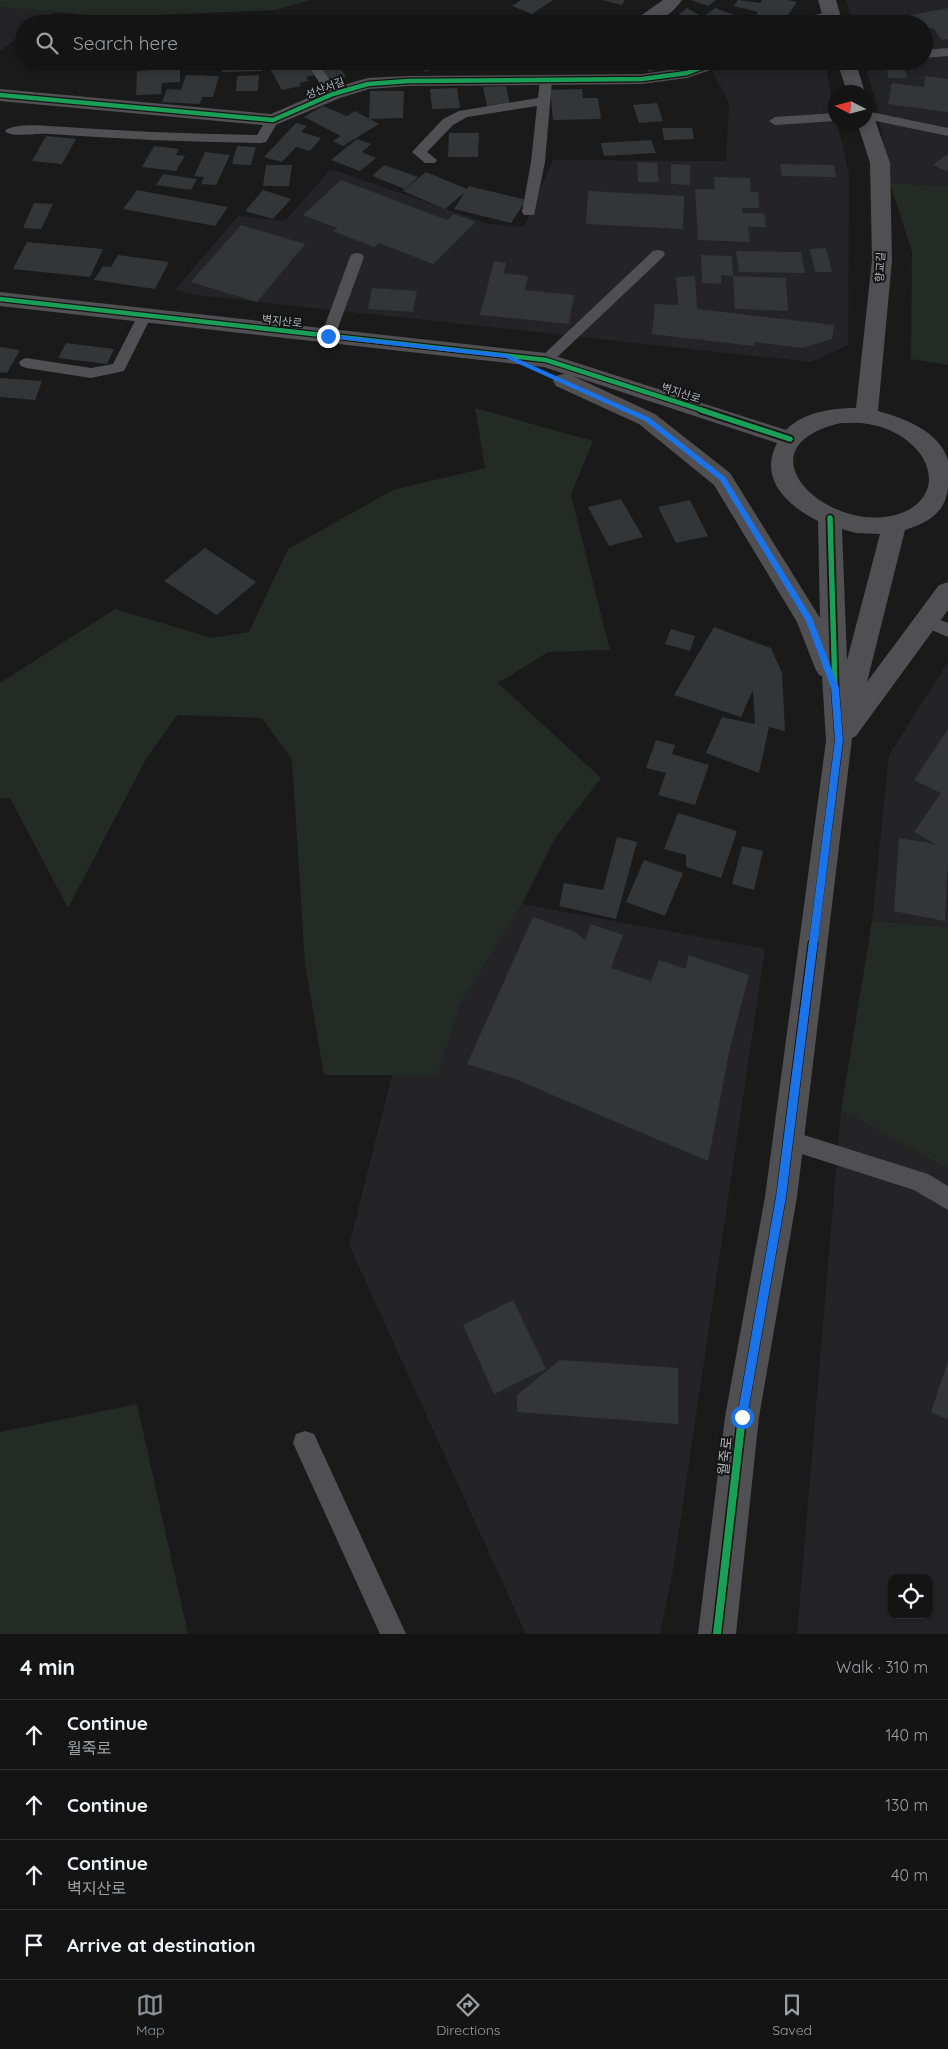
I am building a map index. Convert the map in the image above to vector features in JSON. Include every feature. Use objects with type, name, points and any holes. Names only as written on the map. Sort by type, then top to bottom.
[{"type":"street","points":[[655,15],[664,10],[673,0]]},
{"type":"street","points":[[568,79],[574,70]]},
{"type":"street","name":"성산서길","points":[[0,95],[273,120],[333,94],[368,84],[408,81],[642,79],[687,73],[695,70]]},
{"type":"street","points":[[849,70],[854,85]]},
{"type":"street","name":"향교길","points":[[866,416],[882,260],[880,163],[869,130]]},
{"type":"street","name":"벽지산로","points":[[0,299],[546,360],[790,439]]},
{"type":"street","points":[[507,356],[647,419],[722,479],[809,620],[835,688]]},
{"type":"street","points":[[841,415],[866,416],[891,422],[913,434],[942,458],[939,466],[941,485],[934,502],[918,516],[895,524],[868,526],[841,522],[816,512],[796,496],[784,478],[781,460],[786,443],[799,429],[818,420],[841,415]]},
{"type":"street","points":[[830,518],[835,688]]},
{"type":"street","points":[[839,740],[895,524]]},
{"type":"street","points":[[839,740],[938,625],[948,591]]},
{"type":"street","name":"월죽로","points":[[717,1634],[742,1417],[781,1197],[839,740],[835,688]]},
{"type":"lane","points":[[933,53],[948,52]]},
{"type":"lane","points":[[317,70],[333,94]]},
{"type":"lane","points":[[529,212],[538,162],[546,80]]},
{"type":"lane","points":[[430,160],[419,152],[448,122],[464,114],[544,101]]},
{"type":"lane","points":[[873,116],[948,132]]},
{"type":"lane","points":[[776,122],[828,118]]},
{"type":"lane","points":[[11,131],[40,129],[149,137],[261,139],[273,120]]},
{"type":"lane","points":[[546,360],[658,254]]},
{"type":"lane","points":[[328,336],[357,257]]},
{"type":"lane","points":[[26,363],[91,373],[119,368],[145,315]]},
{"type":"lane","points":[[788,1140],[920,1181],[948,1200]]},
{"type":"lane","points":[[305,1443],[393,1634]]},
{"type":"shaded area","points":[[0,0],[310,0],[276,10],[157,15],[88,15],[0,7]]},
{"type":"shaded area","points":[[846,0],[948,0],[948,186],[890,183],[873,85],[871,85],[867,70],[933,70],[933,15],[850,15]]},
{"type":"shaded area","points":[[0,7],[55,12],[51,15],[15,15],[15,40],[0,51]]},
{"type":"shaded area","points":[[714,70],[827,70],[829,85],[828,130],[839,130],[849,173],[848,345],[811,362],[195,295],[175,290],[238,216],[285,221],[331,169],[489,224],[524,227],[553,160],[726,161],[729,103],[712,71]]},
{"type":"shaded area","points":[[890,183],[948,186],[948,365],[911,359],[912,252]]},
{"type":"shaded area","points":[[475,408],[593,441],[571,495],[610,650],[548,652],[498,683],[601,778],[556,837],[522,904],[461,1003],[438,1075],[324,1075],[305,965],[292,760],[262,718],[177,715],[145,761],[68,908],[10,798],[0,799],[0,683],[115,609],[212,638],[249,632],[288,549],[393,490],[485,468]]},
{"type":"shaded area","points":[[948,662],[948,927],[872,921],[889,755]]},
{"type":"shaded area","points":[[522,904],[765,949],[673,1571],[660,1634],[526,1634],[349,1245],[392,1075],[438,1075],[461,1003]]},
{"type":"shaded area","points":[[872,921],[948,927],[948,1169],[841,1110]]},
{"type":"shaded area","points":[[841,1110],[948,1169],[948,1634],[797,1634]]},
{"type":"shaded area","points":[[137,1404],[188,1634],[0,1634],[0,1432]]},
{"type":"building","points":[[521,0],[553,0],[532,14],[512,6]]},
{"type":"building","points":[[602,0],[625,0],[622,5]]},
{"type":"building","points":[[691,0],[716,0],[708,6]]},
{"type":"building","points":[[738,0],[760,3],[762,0],[797,2],[788,15],[756,15],[758,12],[734,6]]},
{"type":"building","points":[[687,8],[699,15],[678,15]]},
{"type":"building","points":[[715,8],[734,15],[706,15]]},
{"type":"building","points":[[948,8],[948,39],[942,40],[933,28],[933,15],[911,15]]},
{"type":"building","points":[[180,70],[180,82],[162,83],[161,94],[136,95],[137,71]]},
{"type":"building","points":[[222,70],[262,70],[262,71],[222,72]]},
{"type":"building","points":[[271,70],[311,70],[314,75],[306,77],[309,81],[299,83],[301,86],[282,90]]},
{"type":"building","points":[[323,70],[342,70],[346,77],[329,80]]},
{"type":"building","points":[[887,70],[905,70],[907,78],[889,78]]},
{"type":"building","points":[[186,75],[219,76],[213,97],[202,97],[200,104],[162,102],[167,89],[181,90]]},
{"type":"building","points":[[259,75],[258,91],[236,91],[237,76]]},
{"type":"building","points":[[925,76],[948,79],[948,112],[888,104],[892,83],[924,87]]},
{"type":"building","points":[[506,86],[510,105],[487,106],[483,87]]},
{"type":"building","points":[[457,88],[460,108],[432,109],[430,89]]},
{"type":"building","points":[[582,89],[583,98],[598,98],[601,119],[553,120],[550,90]]},
{"type":"building","points":[[370,91],[404,91],[403,118],[369,119]]},
{"type":"building","points":[[657,103],[663,121],[639,123],[633,105]]},
{"type":"building","points":[[323,106],[347,116],[355,111],[379,124],[343,146],[333,141],[341,136],[304,117]]},
{"type":"building","points":[[296,123],[307,126],[301,132],[321,138],[310,151],[296,147],[282,162],[264,157]]},
{"type":"building","points":[[662,128],[692,128],[694,139],[664,140]]},
{"type":"building","points":[[449,133],[479,133],[478,157],[448,157]]},
{"type":"building","points":[[46,136],[76,139],[62,164],[32,161]]},
{"type":"building","points":[[357,139],[371,144],[362,152],[376,158],[360,171],[331,160]]},
{"type":"building","points":[[651,140],[656,153],[604,156],[601,143]]},
{"type":"building","points":[[154,146],[179,149],[176,155],[185,156],[176,171],[142,167]]},
{"type":"building","points":[[237,146],[256,147],[251,165],[232,164]]},
{"type":"building","points":[[205,152],[230,155],[216,185],[201,184],[204,177],[194,176]]},
{"type":"building","points":[[948,153],[948,172],[933,165]]},
{"type":"building","points":[[637,162],[657,163],[659,182],[638,182]]},
{"type":"building","points":[[671,164],[690,165],[690,185],[671,184]]},
{"type":"building","points":[[780,164],[834,165],[836,177],[782,176]]},
{"type":"building","points":[[266,165],[292,165],[289,186],[263,186]]},
{"type":"building","points":[[384,165],[418,177],[405,189],[372,176]]},
{"type":"building","points":[[426,172],[467,189],[469,186],[526,200],[511,223],[454,209],[465,192],[445,209],[403,191]]},
{"type":"building","points":[[163,174],[197,179],[191,190],[156,185]]},
{"type":"building","points":[[714,177],[750,178],[751,192],[758,192],[759,208],[742,208],[742,213],[764,213],[766,227],[748,227],[750,242],[698,240],[695,189],[715,189]]},
{"type":"building","points":[[341,180],[447,220],[454,214],[476,222],[433,264],[379,243],[374,247],[333,231],[337,228],[303,215]]},
{"type":"building","points":[[137,190],[228,207],[215,226],[123,209]]},
{"type":"building","points":[[263,190],[291,199],[273,219],[245,211]]},
{"type":"building","points":[[588,191],[684,196],[683,229],[586,224]]},
{"type":"building","points":[[34,203],[53,204],[41,229],[23,228]]},
{"type":"building","points":[[241,225],[305,244],[257,302],[191,282]]},
{"type":"building","points":[[27,242],[103,249],[90,277],[13,269]]},
{"type":"building","points":[[826,248],[832,272],[815,272],[810,249]]},
{"type":"building","points":[[736,251],[801,252],[805,273],[739,272]]},
{"type":"building","points":[[118,255],[169,262],[155,289],[94,280],[103,266],[111,267]]},
{"type":"building","points":[[701,255],[732,256],[733,276],[721,275],[721,284],[702,283]]},
{"type":"building","points":[[494,261],[506,263],[504,273],[528,276],[525,290],[574,295],[569,324],[480,315]]},
{"type":"building","points":[[695,276],[697,309],[834,325],[832,339],[802,348],[755,342],[753,346],[652,334],[655,304],[678,305],[676,277]]},
{"type":"building","points":[[733,276],[786,278],[788,311],[735,309]]},
{"type":"building","points":[[372,288],[417,291],[413,312],[368,309]]},
{"type":"building","points":[[66,343],[114,349],[107,364],[58,358]]},
{"type":"building","points":[[0,347],[20,350],[7,373],[0,372]]},
{"type":"building","points":[[0,378],[42,381],[35,400],[0,397]]},
{"type":"building","points":[[621,499],[643,537],[609,546],[588,507]]},
{"type":"building","points":[[690,500],[708,536],[676,543],[658,507]]},
{"type":"building","points":[[205,548],[256,582],[217,615],[164,581]]},
{"type":"building","points":[[714,627],[771,648],[782,673],[785,731],[769,727],[759,773],[706,753],[722,717],[755,724],[753,690],[741,717],[674,695]]},
{"type":"building","points":[[671,629],[695,636],[690,651],[665,644]]},
{"type":"building","points":[[948,729],[948,857],[945,921],[894,911],[899,838],[935,844],[914,832],[941,793],[914,780]]},
{"type":"building","points":[[656,740],[675,745],[672,754],[709,765],[695,805],[658,795],[666,773],[646,768]]},
{"type":"building","points":[[678,813],[737,831],[721,878],[686,867],[686,855],[664,849]]},
{"type":"building","points":[[617,837],[637,842],[616,919],[559,906],[564,883],[603,890]]},
{"type":"building","points":[[742,846],[763,851],[754,890],[732,884]]},
{"type":"building","points":[[644,860],[683,873],[665,916],[626,902]]},
{"type":"building","points":[[533,917],[575,932],[585,940],[591,924],[623,935],[611,968],[651,981],[659,960],[686,969],[688,955],[749,975],[730,1048],[708,1161],[515,1079],[467,1064]]},
{"type":"building","points":[[513,1300],[546,1369],[494,1394],[463,1325]]},
{"type":"building","points":[[560,1360],[678,1368],[678,1424],[517,1412],[517,1395]]},
{"type":"building","points":[[948,1361],[948,1420],[931,1412]]},
{"type":"cycle path","points":[[0,95],[273,120],[333,94],[368,84],[408,81],[642,79],[687,73],[695,70]]},
{"type":"cycle path","points":[[0,299],[546,360],[790,439]]},
{"type":"cycle path","points":[[717,1634],[742,1417],[781,1197],[839,741],[835,688],[830,518]]},
{"type":"route","points":[[328,336],[507,356],[647,419],[722,479],[809,620],[835,688],[839,740],[781,1197],[742,1417]]}]
